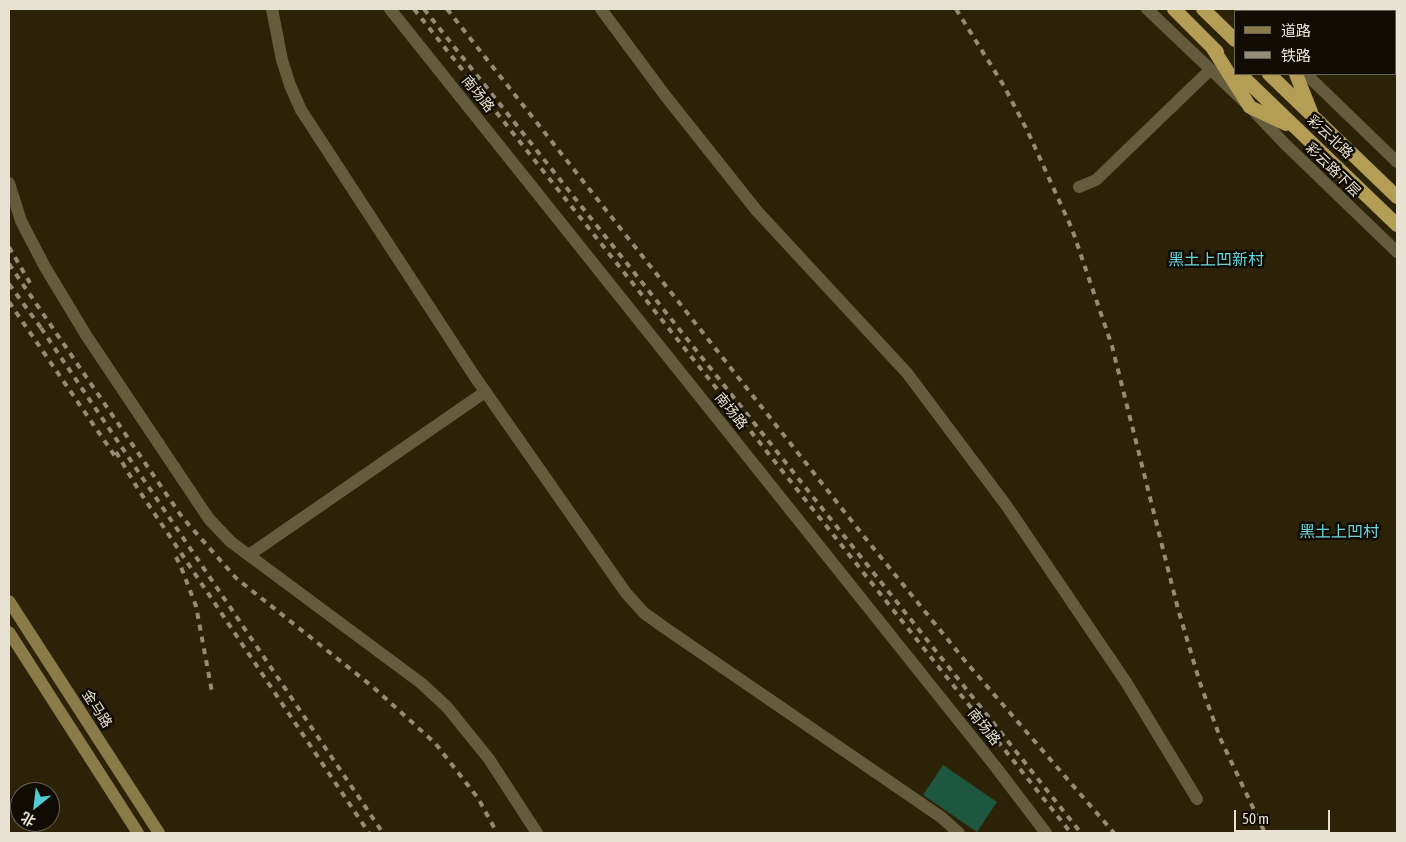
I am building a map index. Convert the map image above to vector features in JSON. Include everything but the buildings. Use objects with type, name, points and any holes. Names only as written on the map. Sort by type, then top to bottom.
[{"type":"highway","points":[[1174,9],[1234,68]]},
{"type":"highway","points":[[1203,9],[1234,26]]},
{"type":"highway","points":[[1203,9],[1234,39]]},
{"type":"highway","points":[[1212,47],[1250,107],[1296,128]]},
{"type":"highway","name":"彩云北路","points":[[1241,75],[1397,225]]},
{"type":"highway","name":"彩云北路","points":[[1270,75],[1397,198]]},
{"type":"highway","points":[[1296,75],[1312,116]]},
{"type":"main road","name":"金马路","points":[[9,601],[159,833]]},
{"type":"main road","points":[[9,632],[138,833]]},
{"type":"street","points":[[272,9],[282,60],[301,110],[485,392],[626,593],[644,613],[941,817],[959,833]]},
{"type":"street","name":"南场路","points":[[390,9],[995,766],[1046,833]]},
{"type":"street","points":[[601,9],[664,94],[757,211],[907,373],[1000,497],[1126,682],[1197,799]]},
{"type":"street","name":"彩云路下层","points":[[1147,9],[1250,107],[1284,143],[1397,252]]},
{"type":"street","points":[[1079,187],[1096,180],[1210,70]]},
{"type":"street","points":[[1307,75],[1397,162]]},
{"type":"street","points":[[9,183],[21,221],[45,267],[86,335],[209,519],[231,542],[421,683],[447,707],[489,759],[537,833]]},
{"type":"street","points":[[249,555],[485,392]]},
{"type":"green space","points":[[943,765],[997,802],[977,832],[923,795]]},
{"type":"railway","points":[[414,9],[1071,833]]},
{"type":"railway","points":[[424,9],[1081,833]]},
{"type":"railway","points":[[447,9],[862,534],[966,662],[1114,833]]},
{"type":"railway","points":[[956,9],[1004,86],[1028,132],[1072,229],[1112,346],[1178,609],[1200,683],[1221,740],[1265,833]]},
{"type":"railway","points":[[9,247],[30,283]]},
{"type":"railway","points":[[9,264],[182,517],[236,578],[373,687],[435,743],[478,798],[497,833]]},
{"type":"railway","points":[[9,284],[44,332]]},
{"type":"railway","points":[[9,302],[117,459]]},
{"type":"railway","points":[[41,328],[383,833]]},
{"type":"railway","points":[[116,452],[138,489],[369,833]]},
{"type":"railway","points":[[176,557],[196,606],[212,692]]},
{"type":"district","name":"黑土上凹新村","points":[[1216,260]]},
{"type":"district","name":"黑土上凹村","points":[[1339,532]]}]
